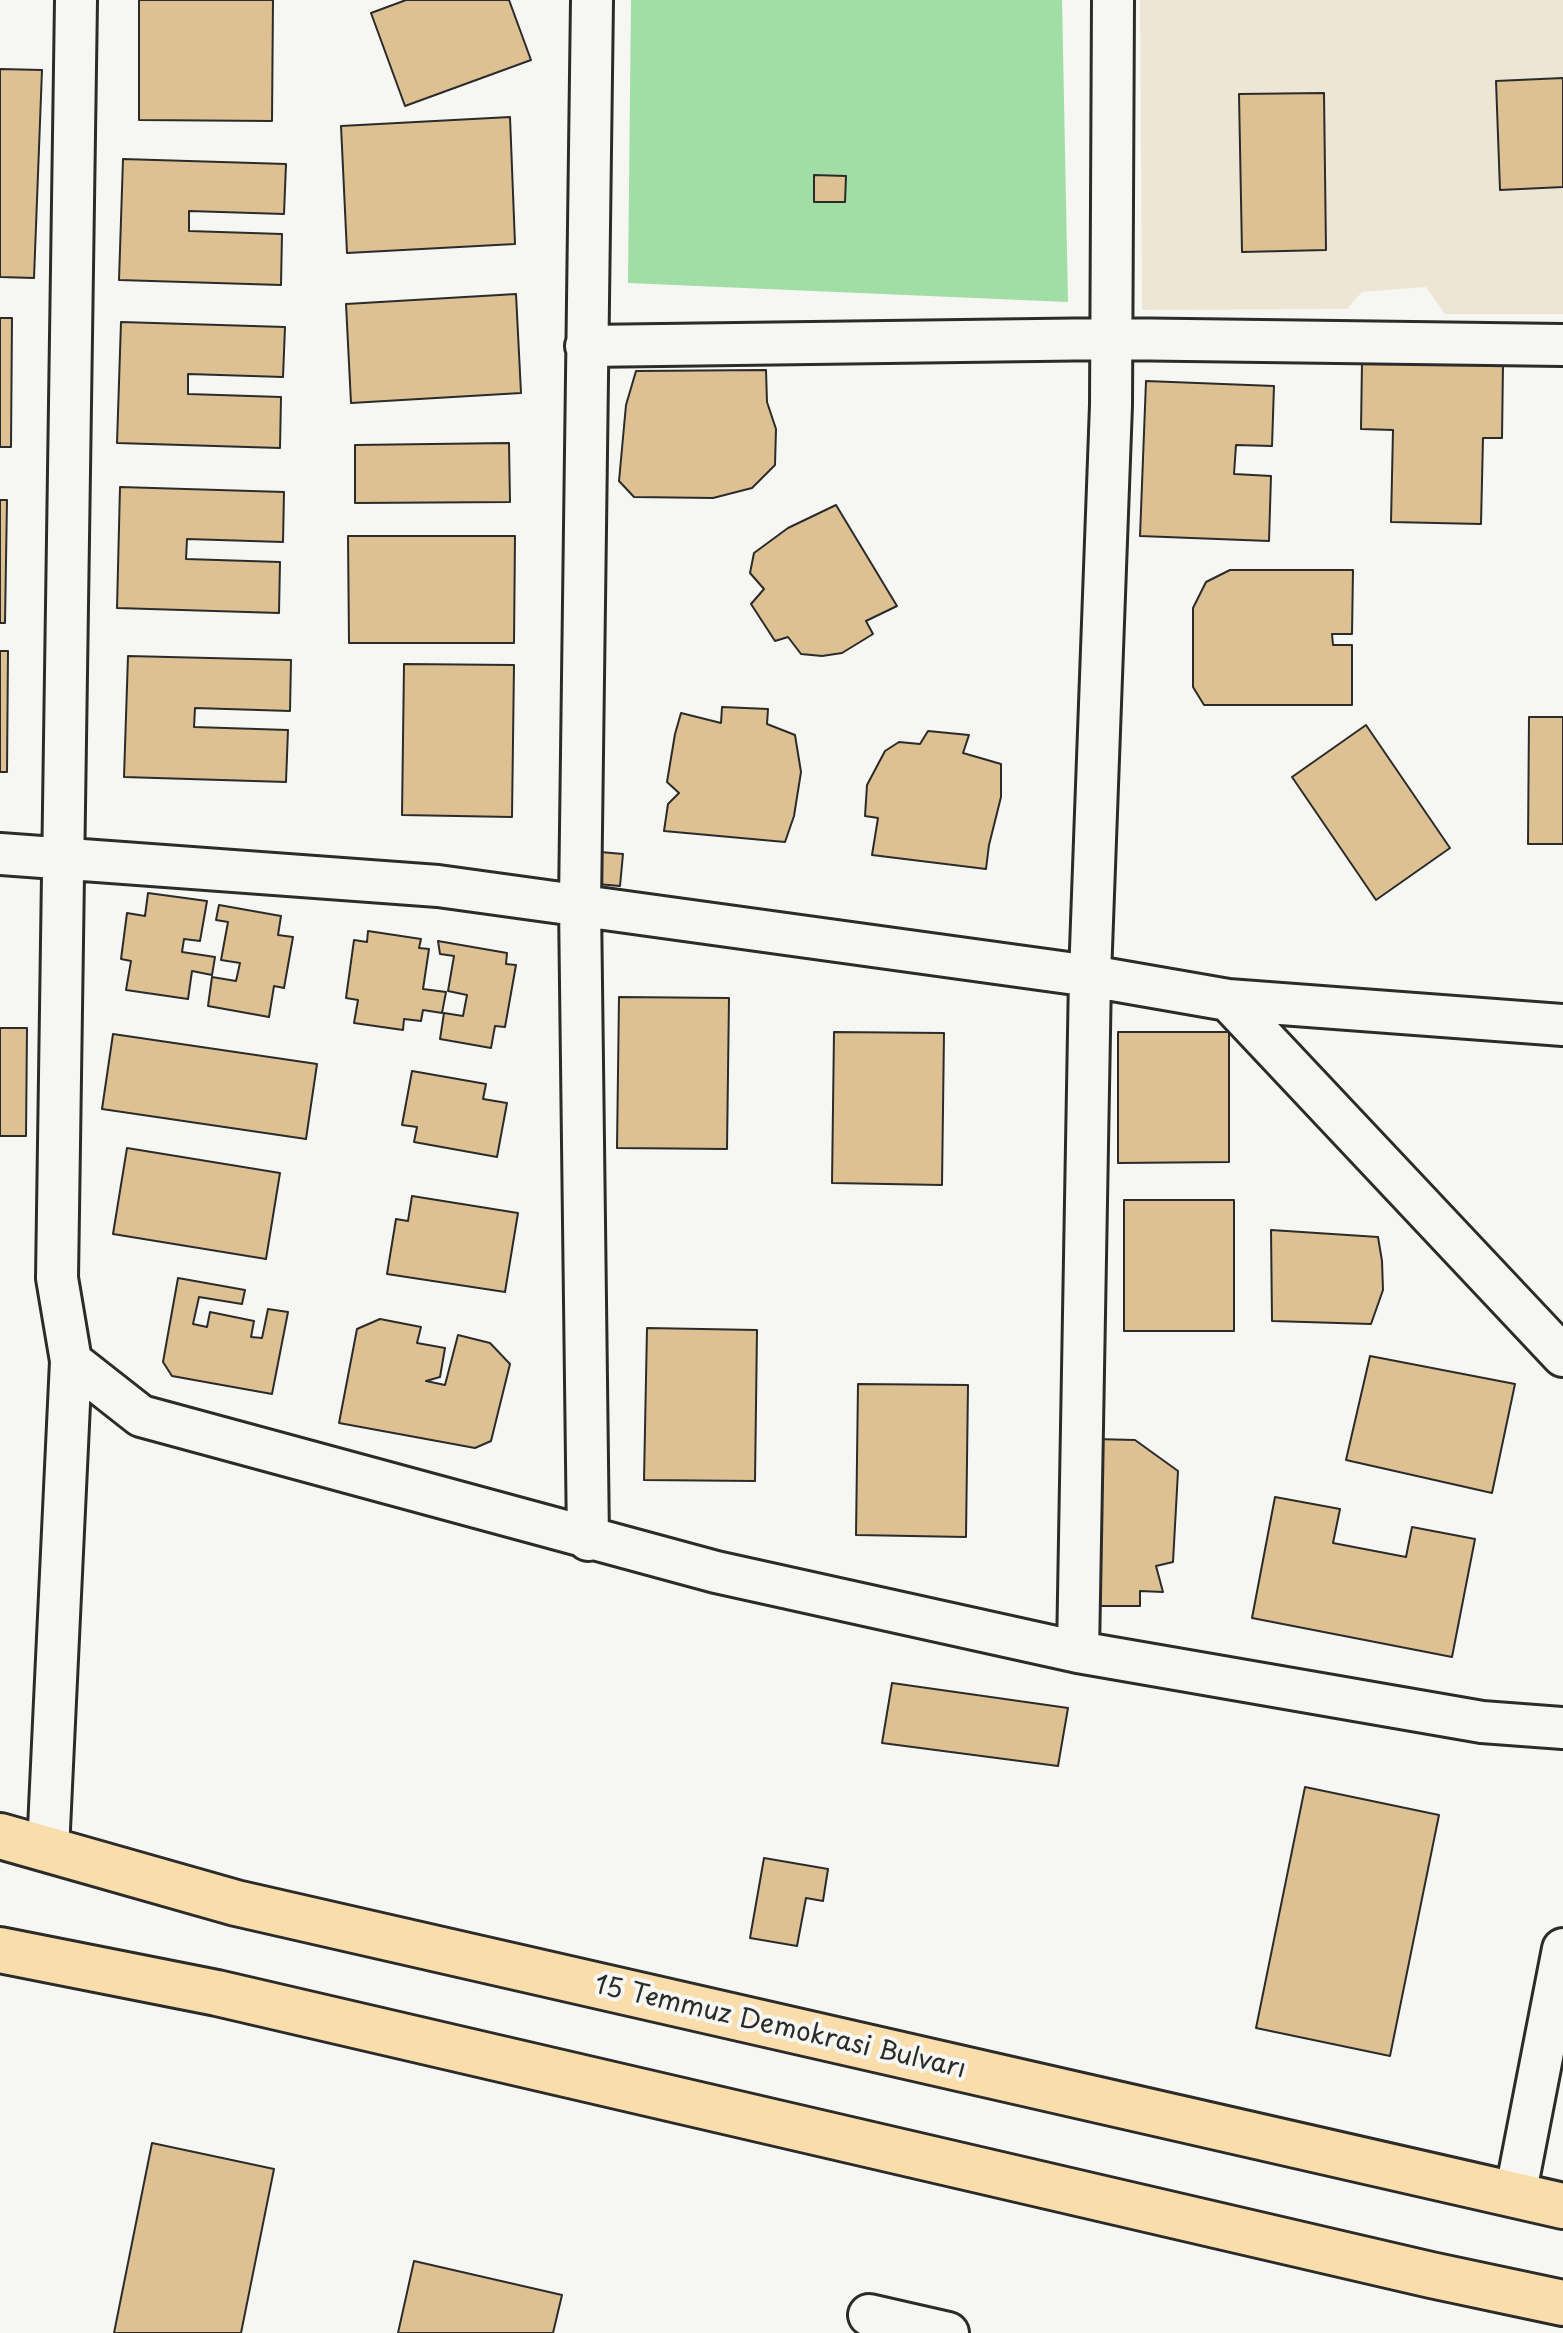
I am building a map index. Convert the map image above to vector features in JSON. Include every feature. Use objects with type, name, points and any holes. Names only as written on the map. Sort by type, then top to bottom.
[{"type":"highway","name":"15 Temmuz Demokrasi Bulvarı","points":[[0,1836],[236,1903],[1563,2206]]},
{"type":"highway","points":[[0,1950],[217,1993],[1563,2303]]},
{"type":"street","points":[[48,1850],[71,1361],[57,1278],[76,0]]},
{"type":"street","points":[[588,1540],[580,904],[592,0]]},
{"type":"street","points":[[1078,1652],[1090,976],[1112,339],[1113,0]]},
{"type":"street","points":[[586,346],[1112,339],[1563,345]]},
{"type":"street","points":[[0,854],[62,856],[438,886],[1090,976],[1228,1000],[1563,1025]]},
{"type":"street","points":[[1228,1000],[1563,1356]]},
{"type":"street","points":[[71,1361],[141,1416],[588,1540],[716,1572],[1078,1652],[1482,1722],[1563,1728]]},
{"type":"street","points":[[1515,2196],[1563,1949]]},
{"type":"street","points":[[869,2315],[948,2333]]},
{"type":"shaded area","points":[[1140,0],[1563,0],[1563,314],[1445,314],[1426,287],[1362,292],[1347,309],[1142,310]]},
{"type":"green space","points":[[631,0],[1062,0],[1068,302],[628,283]]},
{"type":"building","points":[[139,0],[273,0],[272,121],[139,120]]},
{"type":"building","points":[[406,0],[509,0],[531,60],[405,106],[371,13]]},
{"type":"building","points":[[0,69],[42,70],[34,278],[0,277]]},
{"type":"building","points":[[1563,78],[1563,187],[1500,190],[1496,81]]},
{"type":"building","points":[[1324,93],[1326,250],[1242,252],[1239,94]]},
{"type":"building","points":[[510,117],[515,244],[347,253],[341,126]]},
{"type":"building","points":[[123,159],[286,164],[284,214],[189,211],[189,231],[282,234],[281,285],[119,280]]},
{"type":"building","points":[[814,175],[846,176],[845,202],[814,202]]},
{"type":"building","points":[[516,294],[521,393],[351,403],[346,304]]},
{"type":"building","points":[[0,318],[12,318],[11,447],[0,447]]},
{"type":"building","points":[[121,322],[285,327],[283,377],[188,374],[188,394],[281,397],[280,448],[117,443]]},
{"type":"building","points":[[1362,362],[1503,364],[1502,438],[1483,438],[1481,524],[1391,522],[1393,430],[1361,429]]},
{"type":"building","points":[[766,370],[767,402],[776,429],[775,465],[752,488],[713,498],[634,497],[619,481],[626,405],[636,371]]},
{"type":"building","points":[[1146,381],[1274,386],[1272,446],[1236,445],[1234,474],[1271,476],[1269,541],[1140,536]]},
{"type":"building","points":[[509,443],[510,502],[355,503],[355,445]]},
{"type":"building","points":[[120,487],[284,492],[283,542],[187,539],[186,559],[280,562],[279,613],[117,608]]},
{"type":"building","points":[[0,500],[7,500],[5,623],[0,623]]},
{"type":"building","points":[[836,505],[897,606],[866,621],[873,634],[842,653],[822,656],[801,654],[788,637],[775,641],[751,604],[764,589],[750,573],[754,553],[788,528]]},
{"type":"building","points":[[348,536],[515,536],[514,643],[349,643]]},
{"type":"building","points":[[1230,570],[1353,570],[1352,634],[1332,634],[1333,645],[1352,645],[1352,705],[1204,705],[1193,687],[1193,608],[1206,582]]},
{"type":"building","points":[[0,651],[8,651],[7,772],[0,772]]},
{"type":"building","points":[[128,656],[291,660],[290,711],[195,708],[194,727],[288,730],[286,782],[124,777]]},
{"type":"building","points":[[404,664],[514,665],[512,817],[402,815]]},
{"type":"building","points":[[722,707],[768,709],[767,724],[795,735],[801,772],[794,816],[785,842],[664,831],[668,804],[679,793],[667,782],[681,713],[721,723]]},
{"type":"building","points":[[1529,717],[1563,717],[1563,844],[1528,844]]},
{"type":"building","points":[[1366,725],[1450,848],[1376,900],[1292,777]]},
{"type":"building","points":[[928,731],[969,735],[963,753],[1001,764],[1001,797],[986,869],[872,855],[878,818],[865,816],[867,785],[885,751],[899,742],[920,744]]},
{"type":"building","points":[[589,851],[623,854],[620,886],[586,883]]},
{"type":"building","points":[[148,893],[207,901],[200,941],[184,939],[182,952],[215,957],[212,975],[192,971],[188,999],[126,990],[131,961],[121,959],[127,913],[145,916]]},
{"type":"building","points":[[219,905],[281,916],[278,935],[293,937],[284,988],[274,986],[269,1017],[208,1006],[212,977],[236,981],[240,963],[221,960],[228,922],[216,920]]},
{"type":"building","points":[[368,931],[421,939],[419,948],[429,949],[423,989],[446,992],[442,1013],[423,1010],[421,1021],[404,1019],[403,1030],[354,1023],[358,1000],[346,998],[354,940],[367,942]]},
{"type":"building","points":[[438,941],[507,953],[506,964],[516,965],[505,1027],[495,1026],[491,1048],[440,1039],[444,1013],[463,1016],[467,995],[448,991],[454,956],[440,954]]},
{"type":"building","points":[[619,997],[729,998],[727,1149],[617,1148]]},
{"type":"building","points":[[0,1028],[27,1028],[26,1136],[0,1136]]},
{"type":"building","points":[[834,1032],[944,1033],[942,1185],[832,1183]]},
{"type":"building","points":[[1118,1032],[1229,1032],[1229,1162],[1118,1163]]},
{"type":"building","points":[[113,1034],[317,1064],[306,1139],[102,1109]]},
{"type":"building","points":[[412,1071],[486,1084],[483,1099],[507,1103],[497,1157],[414,1142],[417,1127],[402,1125]]},
{"type":"building","points":[[127,1148],[280,1173],[266,1259],[113,1234]]},
{"type":"building","points":[[412,1196],[518,1213],[505,1292],[387,1274],[396,1219],[408,1221]]},
{"type":"building","points":[[1124,1200],[1234,1200],[1234,1331],[1124,1331]]},
{"type":"building","points":[[1271,1230],[1378,1237],[1383,1290],[1371,1324],[1272,1321]]},
{"type":"building","points":[[178,1278],[245,1290],[242,1304],[199,1297],[193,1324],[207,1327],[210,1312],[254,1321],[251,1337],[262,1338],[268,1309],[288,1312],[272,1394],[172,1376],[163,1362]]},
{"type":"building","points":[[380,1319],[421,1327],[417,1343],[445,1348],[440,1377],[426,1381],[445,1385],[458,1335],[490,1343],[510,1364],[491,1441],[475,1448],[339,1423],[357,1329]]},
{"type":"building","points":[[647,1328],[757,1330],[755,1481],[644,1480]]},
{"type":"building","points":[[1370,1356],[1515,1384],[1492,1493],[1346,1460]]},
{"type":"building","points":[[858,1384],[968,1385],[966,1537],[856,1535]]},
{"type":"building","points":[[1095,1439],[1135,1440],[1178,1471],[1173,1562],[1156,1566],[1163,1592],[1140,1591],[1140,1606],[1092,1606]]},
{"type":"building","points":[[1275,1497],[1340,1509],[1333,1543],[1406,1557],[1412,1527],[1475,1539],[1452,1657],[1252,1618]]},
{"type":"building","points":[[892,1683],[1068,1708],[1058,1766],[882,1743]]},
{"type":"building","points":[[1305,1787],[1439,1815],[1390,2056],[1256,2028]]},
{"type":"building","points":[[764,1858],[828,1869],[823,1901],[806,1898],[797,1946],[750,1938]]},
{"type":"building","points":[[152,2143],[274,2169],[241,2333],[114,2333]]},
{"type":"building","points":[[414,2261],[562,2295],[553,2333],[398,2333]]}]
